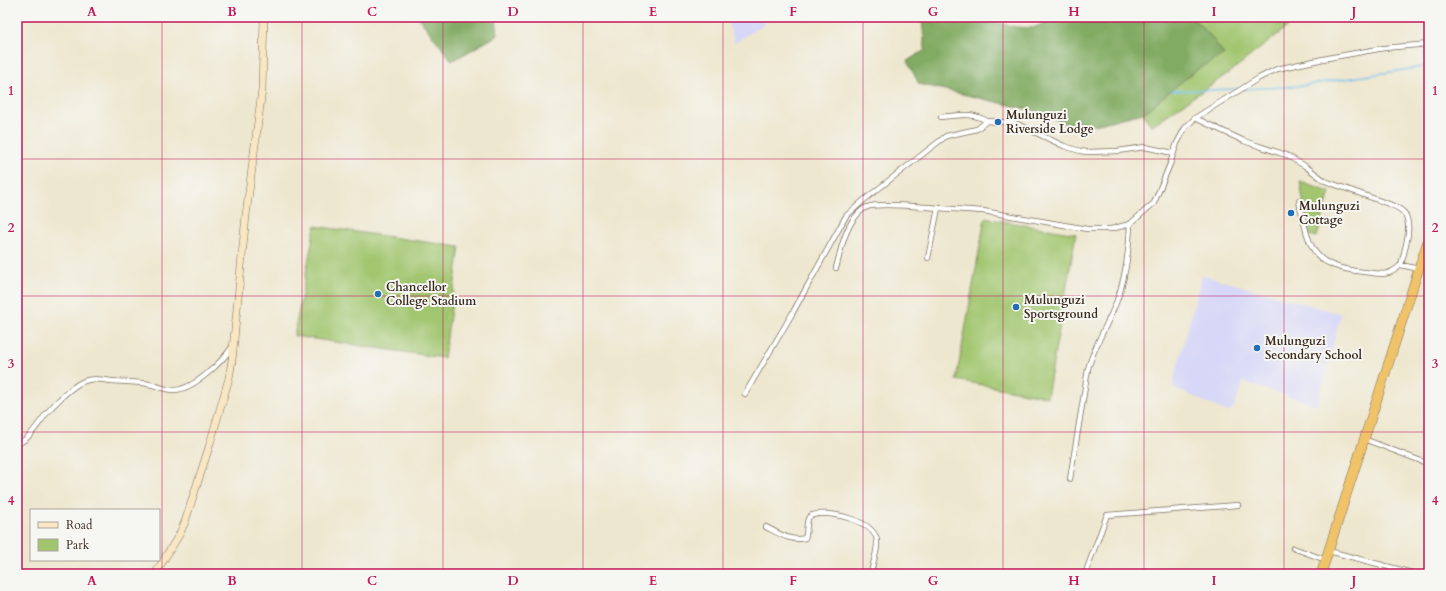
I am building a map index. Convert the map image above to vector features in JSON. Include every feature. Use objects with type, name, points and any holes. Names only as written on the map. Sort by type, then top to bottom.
[{"type":"highway","points":[[1321,574],[1429,237]]},
{"type":"street","points":[[155,574],[185,522],[197,487],[229,378],[235,344],[246,215],[262,90],[264,17]]},
{"type":"street","points":[[836,268],[849,226],[858,214],[866,207],[878,204],[983,211],[1087,229],[1111,229],[1130,224],[1154,203],[1177,143],[1185,128],[1195,118],[1259,78],[1277,69],[1328,58],[1384,48],[1429,44]]},
{"type":"street","points":[[941,117],[969,115],[987,120],[1015,123],[1064,146],[1080,151],[1118,151],[1145,147],[1173,153]]},
{"type":"street","points":[[1195,118],[1244,141],[1286,155],[1325,181],[1398,208],[1404,214],[1408,223],[1408,233],[1402,265],[1388,274],[1351,270],[1336,267],[1324,262],[1310,244],[1299,201]]},
{"type":"street","points":[[746,394],[846,216],[864,200],[946,136],[977,129],[987,120]]},
{"type":"street","points":[[928,258],[938,208]]},
{"type":"street","points":[[1070,479],[1088,370],[1092,355],[1116,302],[1127,264],[1130,224]]},
{"type":"street","points":[[1402,265],[1419,269]]},
{"type":"street","points":[[17,444],[27,438],[50,409],[83,382],[98,379],[147,384],[169,390],[180,389],[186,387],[210,371],[228,354],[235,344]]},
{"type":"street","points":[[1364,439],[1429,464]]},
{"type":"street","points":[[1085,574],[1107,515],[1238,505]]},
{"type":"street","points":[[766,527],[788,538],[801,539],[805,538],[807,522],[810,516],[824,514],[850,518],[863,524],[872,531],[876,538],[877,546],[871,566],[871,574]]},
{"type":"street","points":[[1293,548],[1416,574]]},
{"type":"shaded area","points":[[726,17],[774,17],[735,43]]},
{"type":"shaded area","name":"Mulunguzi Secondary School","points":[[1202,275],[1341,314],[1317,405],[1243,382],[1234,407],[1227,412],[1172,387]]},
{"type":"green space","points":[[418,17],[496,17],[498,35],[452,61]]},
{"type":"green space","points":[[1059,17],[1191,17],[1208,33],[1224,54],[1195,71],[1143,113],[1094,125],[1063,123],[1039,112],[919,84],[907,61],[925,50],[922,21],[981,19],[1016,27],[1033,28]]},
{"type":"green space","points":[[1191,17],[1300,17],[1230,72],[1151,126],[1143,113],[1195,71],[1223,54],[1208,33]]},
{"type":"green space","points":[[1300,182],[1330,192],[1317,237],[1309,235]]},
{"type":"green space","name":"Mulunguzi Sportsground","points":[[985,218],[1076,234],[1047,397],[956,380]]},
{"type":"green space","name":"Chancellor College Stadium","points":[[315,226],[460,247],[444,358],[294,336]]},
{"type":"waterway","points":[[1245,89],[1300,86],[1429,66]]},
{"type":"waterway","points":[[1171,91],[1239,89]]},
{"type":"place","name":"Mulunguzi Riverside Lodge","points":[[998,122]]},
{"type":"place","name":"Mulunguzi Cottage","points":[[1291,213]]},
{"type":"place","name":"Chancellor College Stadium","points":[[378,294]]},
{"type":"place","name":"Mulunguzi Sportsground","points":[[1016,307]]},
{"type":"place","name":"Mulunguzi Secondary School","points":[[1257,348]]}]
